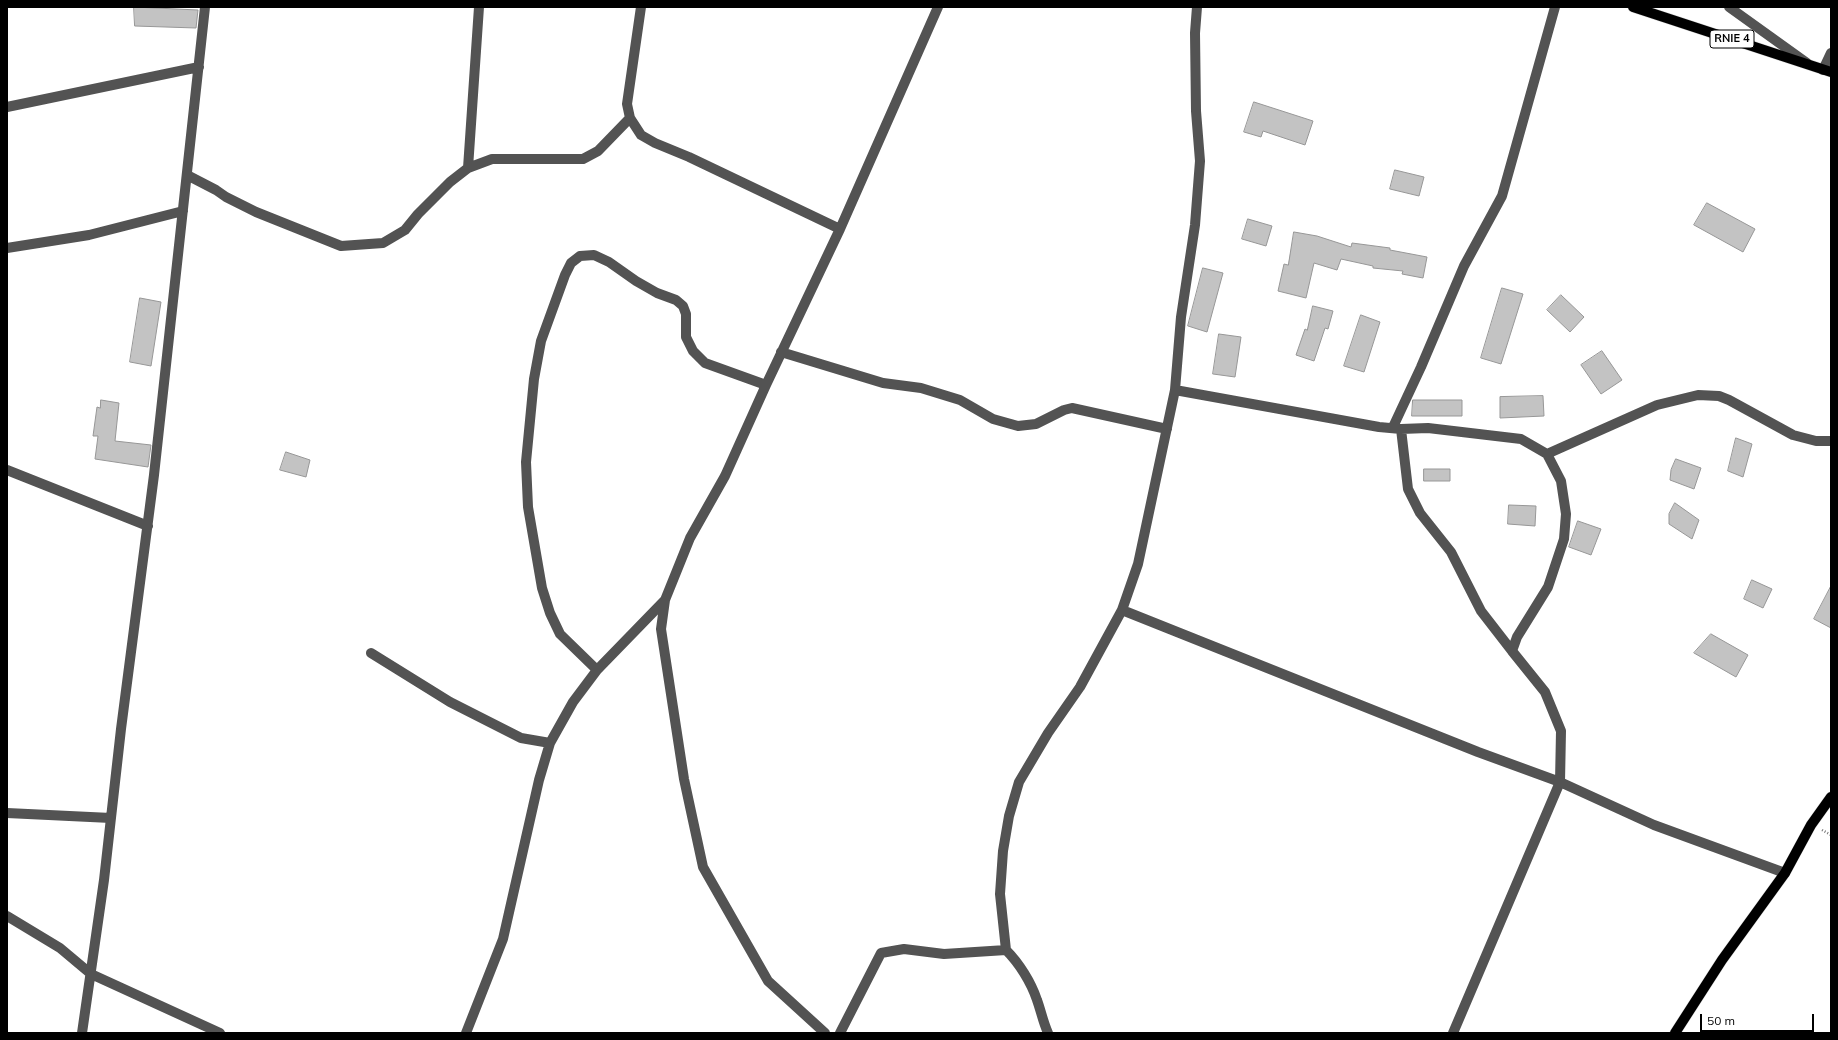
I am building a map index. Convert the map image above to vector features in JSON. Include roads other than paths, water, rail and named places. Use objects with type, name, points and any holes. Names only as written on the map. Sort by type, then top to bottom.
[{"type":"main road","name":"RNIE 4","points":[[1634,7],[1807,63],[1827,71]]},
{"type":"main road","points":[[1675,1033],[1722,960],[1785,873],[1811,825],[1830,799]]},
{"type":"street","points":[[82,1033],[91,974],[148,526],[205,7]]},
{"type":"street","points":[[468,168],[479,7]]},
{"type":"street","points":[[640,7],[627,104],[630,118],[641,134],[655,143],[840,229]]},
{"type":"street","points":[[824,1033],[768,981],[703,867],[684,779],[661,629],[665,600],[690,538],[725,476],[766,385],[840,229],[938,7]]},
{"type":"street","points":[[1048,1033],[1036,998],[1026,978],[1017,961],[1006,950],[1000,894],[1002,858],[1009,816],[1019,782],[1048,733],[1080,687],[1122,610],[1138,564],[1175,390],[1181,317],[1195,226],[1200,161],[1196,111],[1197,7]]},
{"type":"street","points":[[1453,1033],[1560,782],[1561,731],[1545,692],[1481,610],[1451,552],[1420,513],[1408,489],[1397,428],[1464,266],[1502,196],[1555,7]]},
{"type":"street","points":[[1729,7],[1807,63]]},
{"type":"street","points":[[1827,71],[1831,53]]},
{"type":"street","points":[[7,107],[199,67]]},
{"type":"street","points":[[187,175],[256,212],[341,246],[383,243],[405,230],[418,214],[450,182],[468,168],[492,160],[583,160],[598,151],[630,118]]},
{"type":"street","points":[[7,248],[90,235],[183,211]]},
{"type":"street","points":[[597,670],[560,634],[550,613],[542,588],[528,507],[526,462],[534,379],[541,341],[565,275],[571,263],[580,256],[594,255],[609,262],[657,294],[676,300],[683,306],[686,314],[686,336],[693,351],[705,363],[766,385]]},
{"type":"street","points":[[782,352],[883,383],[921,388],[960,400],[993,419],[1018,426],[1036,424],[1064,410],[1072,408],[1167,429]]},
{"type":"street","points":[[1175,390],[1379,427],[1428,428],[1521,439],[1547,454],[1561,481],[1566,514],[1564,539],[1548,587],[1517,637],[1512,651]]},
{"type":"street","points":[[1547,454],[1657,405],[1698,395],[1719,396],[1729,400],[1793,435],[1816,440],[1831,441]]},
{"type":"street","points":[[7,470],[148,526]]},
{"type":"street","points":[[466,1033],[504,939],[539,780],[550,742],[573,702],[597,670],[665,600]]},
{"type":"street","points":[[1122,610],[1478,752],[1560,782],[1654,825],[1785,873]]},
{"type":"street","points":[[371,653],[450,702],[521,738],[550,742]]},
{"type":"street","points":[[7,813],[111,818]]},
{"type":"street","points":[[7,916],[60,948],[91,974],[220,1033]]},
{"type":"street","points":[[840,1033],[881,953],[904,949],[944,954],[1006,950]]}]
